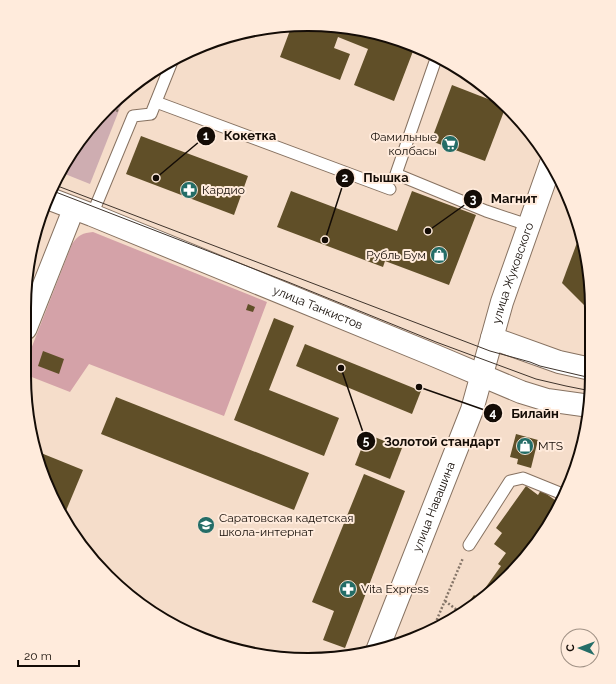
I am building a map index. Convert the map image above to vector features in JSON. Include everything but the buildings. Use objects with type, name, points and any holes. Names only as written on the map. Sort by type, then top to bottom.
[{"type":"main road","name":"улица Жуковского","points":[[492,338],[502,302],[548,170]]},
{"type":"main road","name":"улица Танкистов","points":[[53,200],[521,392],[547,400],[583,405]]},
{"type":"main road","name":"улица Навашина","points":[[380,644],[472,410],[492,338]]},
{"type":"main road","points":[[492,338],[559,362],[585,368]]},
{"type":"street","points":[[31,318],[83,212]]},
{"type":"lane","points":[[435,62],[396,174],[486,211],[528,225]]},
{"type":"lane","points":[[83,212],[133,116],[151,114],[169,68]]},
{"type":"lane","points":[[156,102],[390,189]]},
{"type":"lane","points":[[468,545],[510,481],[523,478],[559,493]]},
{"type":"path","points":[[436,621],[468,545]]},
{"type":"path","points":[[445,601],[456,610]]},
{"type":"shaded area","points":[[122,103],[90,184],[65,174],[88,139]]},
{"type":"shaded area","points":[[93,232],[267,302],[224,416],[89,364],[70,392],[31,377],[31,349],[72,244],[76,238],[86,233]]},
{"type":"tram line","points":[[59,187],[490,351],[540,366],[585,377]]},
{"type":"tram line","points":[[57,192],[288,282],[436,342],[536,379],[584,390]]},
{"type":"place","name":"Фамильные колбасы","points":[[450,144]]},
{"type":"place","name":"Кокетка","points":[[156,178]]},
{"type":"place","name":"Кардио","points":[[189,190]]},
{"type":"place","name":"Магнит","points":[[428,231]]},
{"type":"place","name":"Пышка","points":[[325,240]]},
{"type":"place","name":"Рубль Бум","points":[[439,255]]},
{"type":"place","name":"Золотой стандарт","points":[[341,368]]},
{"type":"place","name":"Билайн","points":[[419,387]]},
{"type":"place","name":"MTS","points":[[525,446]]},
{"type":"place","name":"Саратовская кадетская школа-интернат","points":[[206,525]]},
{"type":"place","name":"Vita Express","points":[[348,589]]}]
